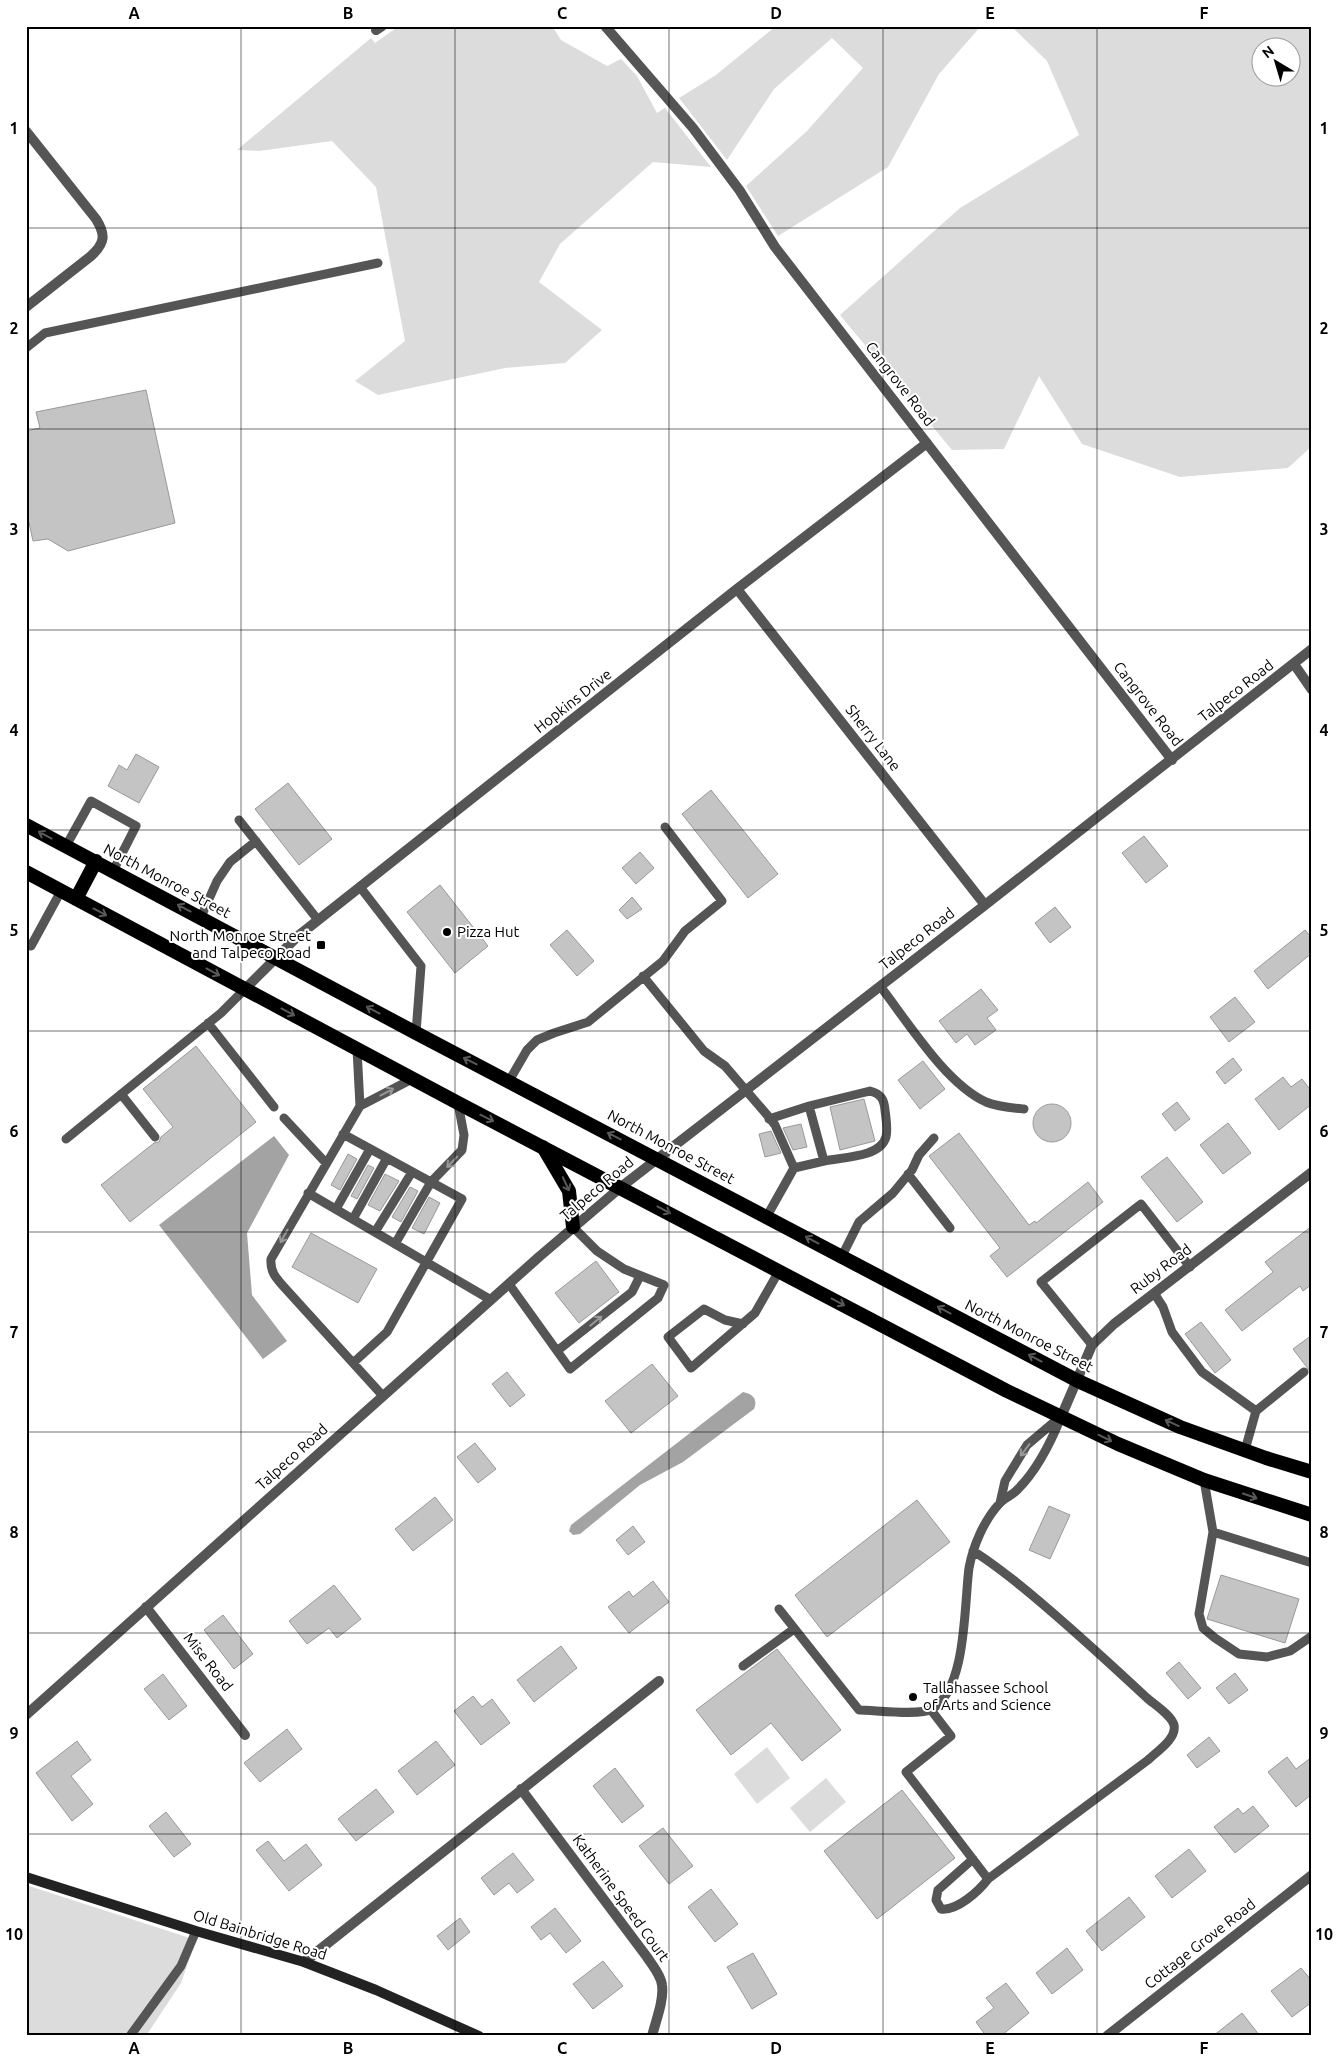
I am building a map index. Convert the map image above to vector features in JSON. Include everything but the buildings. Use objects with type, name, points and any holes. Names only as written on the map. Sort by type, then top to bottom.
[{"type":"highway","name":"North Monroe Street","points":[[26,824],[416,1033],[658,1158],[1078,1381],[1180,1426],[1312,1472]]},
{"type":"highway","points":[[76,899],[96,861]]},
{"type":"highway","points":[[26,872],[458,1103],[1007,1391],[1118,1444],[1204,1480],[1312,1515]]},
{"type":"highway","points":[[543,1146],[569,1191],[574,1227]]},
{"type":"main road","name":"Old Bainbridge Road","points":[[26,1876],[196,1931],[304,1962],[376,1990],[479,2036]]},
{"type":"street","name":"Cangrove Road","points":[[605,26],[692,128],[740,192],[775,247],[1172,760]]},
{"type":"street","points":[[26,131],[96,219],[103,230],[103,239],[99,248],[91,256],[26,307]]},
{"type":"street","name":"Hopkins Drive","points":[[245,989],[298,936],[737,589],[927,443]]},
{"type":"street","name":"Sherry Lane","points":[[737,589],[985,906]]},
{"type":"street","name":"Talpeco Road","points":[[26,1715],[620,1187],[985,906],[1312,649]]},
{"type":"street","points":[[1294,664],[1312,690]]},
{"type":"street","name":"Ruby Road","points":[[1061,1417],[1092,1345],[1114,1324],[1312,1172]]},
{"type":"street","name":"Mise Road","points":[[146,1607],[246,1735]]},
{"type":"street","points":[[304,1962],[659,1681]]},
{"type":"street","name":"Katherine Speed Court","points":[[521,1789],[647,1957],[659,1976],[662,1984],[662,2000],[652,2036]]},
{"type":"street","name":"Cottage Grove Road","points":[[1107,2036],[1312,1875]]},
{"type":"lane","points":[[26,348],[45,333],[378,263]]},
{"type":"lane","points":[[66,846],[91,802],[136,826],[113,871]]},
{"type":"lane","points":[[239,820],[318,920]]},
{"type":"lane","points":[[509,1081],[527,1050],[538,1040],[588,1022],[662,961],[685,931],[722,901],[665,827]]},
{"type":"lane","points":[[201,917],[217,881],[230,862],[256,842]]},
{"type":"lane","points":[[360,887],[421,966],[416,1033]]},
{"type":"lane","points":[[31,946],[61,891]]},
{"type":"lane","points":[[643,976],[704,1051],[725,1066],[769,1118],[794,1168]]},
{"type":"lane","points":[[880,986],[940,1064],[959,1082],[986,1102],[1002,1107],[1024,1109]]},
{"type":"lane","points":[[66,1139],[208,1023],[245,989]]},
{"type":"lane","points":[[208,1023],[274,1107]]},
{"type":"lane","points":[[357,1048],[360,1106]]},
{"type":"lane","points":[[384,1396],[284,1287],[270,1268],[271,1259],[360,1106],[414,1078]]},
{"type":"lane","points":[[767,1216],[794,1168],[876,1150],[882,1145],[887,1130],[884,1101],[877,1093],[870,1091],[769,1118]]},
{"type":"lane","points":[[121,1094],[155,1137]]},
{"type":"lane","points":[[395,1244],[431,1182],[462,1150],[464,1136],[458,1103]]},
{"type":"lane","points":[[809,1106],[824,1161]]},
{"type":"lane","points":[[284,1118],[326,1164]]},
{"type":"lane","points":[[343,1134],[462,1199],[387,1332],[353,1363]]},
{"type":"lane","points":[[842,1256],[859,1222],[893,1193],[908,1174],[919,1155],[934,1138]]},
{"type":"lane","points":[[336,1209],[370,1149]]},
{"type":"lane","points":[[353,1219],[387,1158]]},
{"type":"lane","points":[[375,1232],[412,1172]]},
{"type":"lane","points":[[908,1174],[950,1228]]},
{"type":"lane","points":[[308,1193],[491,1300]]},
{"type":"lane","points":[[1092,1345],[1041,1282],[1141,1204],[1190,1266]]},
{"type":"lane","points":[[509,1284],[570,1369],[658,1298],[664,1285],[624,1269],[597,1251],[574,1227]]},
{"type":"lane","points":[[743,1324],[725,1320],[704,1308],[668,1337],[691,1368],[743,1324],[755,1313],[779,1271]]},
{"type":"lane","points":[[558,1351],[632,1292],[640,1276]]},
{"type":"lane","points":[[1154,1293],[1163,1307],[1172,1332],[1202,1372],[1256,1411]]},
{"type":"lane","points":[[1245,1450],[1256,1411],[1304,1372]]},
{"type":"lane","points":[[1000,1503],[1004,1481],[1027,1446],[1061,1417]]},
{"type":"lane","points":[[779,1609],[859,1710],[911,1712],[931,1710],[940,1702],[958,1668],[969,1568],[973,1551],[982,1531],[1000,1503],[1018,1490],[1038,1462],[1051,1442],[1061,1417]]},
{"type":"lane","points":[[1204,1480],[1213,1532],[1199,1614],[1203,1628],[1239,1654],[1267,1657],[1290,1651],[1312,1636]]},
{"type":"lane","points":[[1213,1532],[1312,1563]]},
{"type":"lane","points":[[973,1551],[993,1563],[1019,1584],[1168,1716],[1174,1726],[1171,1738],[1148,1760],[988,1879],[980,1890],[954,1907],[948,1910],[942,1909],[938,1905],[936,1895],[940,1886],[973,1859]]},
{"type":"lane","points":[[743,1666],[794,1629]]},
{"type":"lane","points":[[931,1710],[951,1736],[906,1772],[988,1879]]},
{"type":"lane","points":[[130,2036],[181,1966],[196,1931]]},
{"type":"shaded area","points":[[399,26],[552,26],[561,40],[607,66],[621,59],[637,76],[657,113],[665,108],[711,167],[653,162],[560,244],[539,282],[602,330],[565,363],[505,368],[378,395],[355,381],[405,341],[376,187],[332,141],[259,151],[237,150],[371,38],[375,43]]},
{"type":"shaded area","points":[[776,26],[981,26],[939,74],[888,167],[778,236],[746,186],[807,131],[863,68],[832,38],[774,89],[727,160],[679,98],[716,75]]},
{"type":"shaded area","points":[[1011,26],[1312,26],[1312,446],[1288,468],[1180,477],[1082,444],[1039,376],[1004,449],[952,450],[840,315],[960,208],[1079,135],[1047,61]]},
{"type":"shaded area","points":[[274,1136],[289,1155],[247,1233],[252,1295],[287,1341],[263,1359],[159,1225]]},
{"type":"shaded area","points":[[743,1392],[754,1398],[754,1409],[683,1462],[640,1485],[580,1534],[573,1535],[569,1531],[571,1525]]},
{"type":"shaded area","points":[[767,1747],[790,1778],[757,1804],[734,1774]]},
{"type":"shaded area","points":[[826,1778],[846,1802],[810,1832],[790,1808]]},
{"type":"shaded area","points":[[26,1885],[196,1940],[181,1983],[146,2036],[26,2036]]},
{"type":"place","name":"Pizza Hut","points":[[447,932]]},
{"type":"place","name":"North Monroe Street and Talpeco Road","points":[[321,945]]},
{"type":"place","name":"Tallahassee School of Arts and Science","points":[[913,1697]]}]
